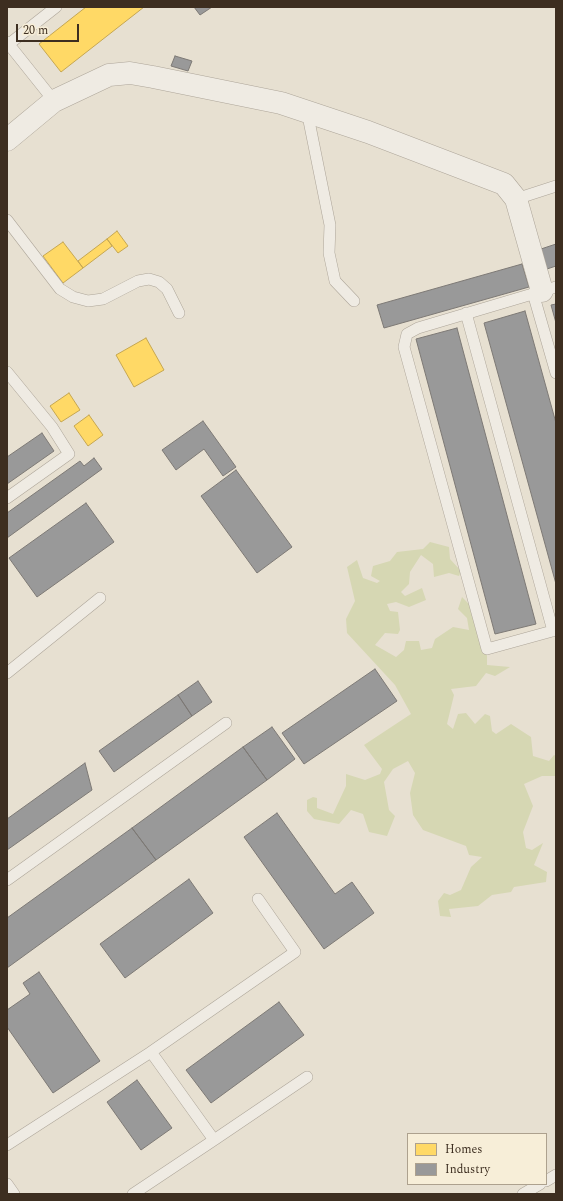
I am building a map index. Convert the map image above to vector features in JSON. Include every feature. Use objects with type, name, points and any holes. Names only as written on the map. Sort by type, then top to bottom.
[{"type":"street","points":[[7,140],[54,101],[109,75],[130,73],[281,103],[368,132],[504,184],[516,199],[544,290]]},
{"type":"lane","points":[[54,101],[8,43],[56,7]]},
{"type":"lane","points":[[307,111],[330,226],[329,253],[335,281],[354,301]]},
{"type":"lane","points":[[516,199],[556,186]]},
{"type":"lane","points":[[7,220],[60,289],[72,297],[88,301],[103,299],[138,281],[149,279],[159,282],[167,289],[179,313]]},
{"type":"lane","points":[[466,313],[555,631],[487,649],[404,347],[407,334],[418,328],[466,313],[544,290],[556,373]]},
{"type":"lane","points":[[7,372],[52,427],[68,454],[7,498]]},
{"type":"lane","points":[[7,673],[100,598]]},
{"type":"lane","points":[[7,880],[226,723]]},
{"type":"lane","points":[[7,1144],[151,1052],[295,952],[258,899]]},
{"type":"lane","points":[[151,1052],[214,1140]]},
{"type":"lane","points":[[133,1194],[307,1077]]},
{"type":"lane","points":[[547,1180],[556,1175]]},
{"type":"lane","points":[[7,1184],[14,1194]]},
{"type":"lane","points":[[523,1194],[538,1185]]},
{"type":"green space","points":[[430,542],[449,547],[450,559],[461,571],[459,576],[449,573],[434,577],[433,564],[421,555],[410,572],[409,584],[401,592],[405,596],[422,588],[426,600],[409,607],[396,602],[387,604],[390,611],[398,612],[400,630],[398,634],[385,633],[375,645],[396,657],[404,650],[406,641],[419,641],[421,650],[432,648],[435,639],[453,627],[469,630],[467,618],[458,609],[462,597],[472,607],[487,650],[487,665],[510,667],[495,676],[486,673],[476,686],[451,689],[454,695],[447,724],[453,729],[458,714],[466,713],[475,724],[485,714],[490,716],[492,731],[496,734],[511,724],[531,737],[533,756],[549,761],[554,755],[556,756],[556,776],[542,776],[524,784],[533,806],[523,832],[526,848],[532,850],[543,843],[534,865],[547,872],[546,882],[514,887],[511,892],[492,895],[478,906],[449,909],[451,917],[440,916],[438,901],[444,893],[450,895],[461,890],[471,867],[482,857],[469,855],[466,846],[423,830],[413,815],[410,793],[415,773],[408,761],[393,769],[384,782],[389,810],[395,816],[387,836],[369,832],[363,814],[351,810],[339,824],[314,819],[307,811],[307,800],[313,797],[317,798],[317,808],[333,814],[346,786],[346,774],[365,780],[380,774],[382,769],[364,745],[411,714],[395,685],[347,633],[346,619],[355,601],[347,567],[357,560],[363,578],[377,583],[380,581],[371,576],[373,566],[390,561],[397,552],[423,549]]},
{"type":"building: Homes","points":[[86,7],[144,7],[61,72],[39,44]]},
{"type":"building: Homes","points":[[117,231],[128,246],[118,253],[107,239]]},
{"type":"building: Homes","points":[[107,239],[112,246],[83,268],[78,261]]},
{"type":"building: Homes","points":[[63,242],[83,268],[63,283],[43,256]]},
{"type":"building: Homes","points":[[146,338],[164,370],[134,387],[116,355]]},
{"type":"building: Homes","points":[[69,393],[80,410],[61,422],[50,406]]},
{"type":"building: Homes","points":[[89,415],[103,435],[88,446],[74,426]]},
{"type":"building: Industry","points":[[194,7],[212,7],[200,15]]},
{"type":"building: Industry","points":[[175,56],[192,61],[188,71],[171,66]]},
{"type":"building: Industry","points":[[556,244],[556,266],[541,271],[535,251]]},
{"type":"building: Industry","points":[[522,264],[529,287],[384,328],[377,305]]},
{"type":"building: Industry","points":[[556,304],[556,323],[551,305]]},
{"type":"building: Industry","points":[[525,311],[556,423],[556,584],[484,323]]},
{"type":"building: Industry","points":[[457,328],[536,624],[495,634],[416,339]]},
{"type":"building: Industry","points":[[203,421],[236,467],[223,476],[204,449],[176,470],[162,450]]},
{"type":"building: Industry","points":[[42,433],[54,451],[7,484],[7,457]]},
{"type":"building: Industry","points":[[94,458],[102,469],[7,538],[7,513],[80,461],[84,466]]},
{"type":"building: Industry","points":[[236,470],[292,547],[257,573],[201,496]]},
{"type":"building: Industry","points":[[86,503],[114,542],[37,597],[9,558]]},
{"type":"building: Industry","points":[[375,669],[397,701],[304,764],[282,733]]},
{"type":"building: Industry","points":[[198,681],[212,702],[192,716],[178,695]]},
{"type":"building: Industry","points":[[178,695],[192,716],[114,772],[99,751]]},
{"type":"building: Industry","points":[[272,727],[295,759],[267,780],[243,747]]},
{"type":"building: Industry","points":[[243,747],[267,780],[156,860],[132,828]]},
{"type":"building: Industry","points":[[85,763],[92,790],[7,850],[7,819]]},
{"type":"building: Industry","points":[[277,813],[335,894],[352,882],[374,913],[324,949],[244,837]]},
{"type":"building: Industry","points":[[132,828],[156,860],[7,968],[7,918]]},
{"type":"building: Industry","points":[[189,879],[213,913],[125,978],[100,944]]},
{"type":"building: Industry","points":[[39,972],[100,1061],[53,1093],[7,1027],[7,1010],[30,994],[23,983]]},
{"type":"building: Industry","points":[[279,1002],[304,1035],[211,1103],[186,1070]]},
{"type":"building: Industry","points":[[137,1080],[172,1128],[141,1150],[107,1102]]}]
